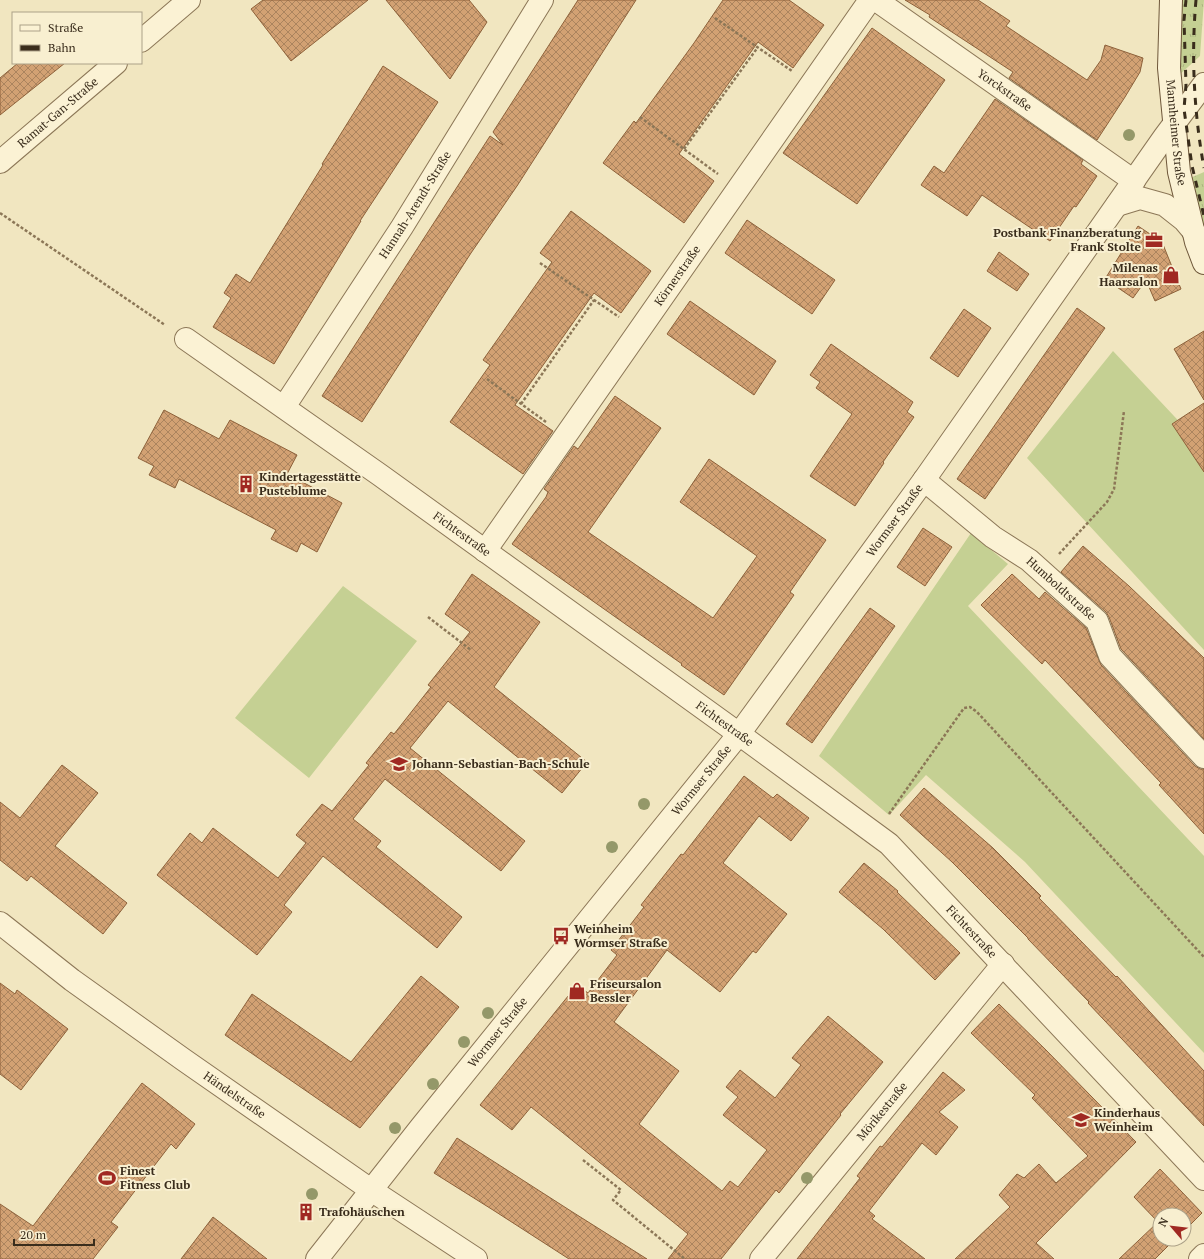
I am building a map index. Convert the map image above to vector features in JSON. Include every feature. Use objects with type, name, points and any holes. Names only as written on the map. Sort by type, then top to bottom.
[{"type":"street","points":[[142,41],[190,0]]},
{"type":"street","name":"Hannah-Arendt-Straße","points":[[284,407],[402,227],[542,0]]},
{"type":"street","name":"Körnerstraße","points":[[485,551],[870,0]]},
{"type":"street","name":"Yorckstraße","points":[[876,0],[1134,181]]},
{"type":"street","name":"Mannheimer Straße","points":[[1172,0],[1170,68],[1179,172],[1196,242],[1204,263]]},
{"type":"street","name":"Ramat-Gan-Straße","points":[[0,162],[115,64]]},
{"type":"street","name":"Wormser Straße","points":[[317,1259],[739,734],[924,480],[1174,123],[1204,84]]},
{"type":"street","points":[[1117,205],[1140,198],[1165,205],[1184,220],[1194,232]]},
{"type":"street","name":"Fichtestraße","points":[[186,339],[284,407],[485,551],[889,844],[1204,1178]]},
{"type":"street","name":"Humboldtstraße","points":[[924,480],[993,537],[1028,560],[1097,621],[1110,656],[1204,757]]},
{"type":"street","name":"Händelstraße","points":[[0,923],[72,980],[371,1190],[476,1259]]},
{"type":"street","name":"Mörikestraße","points":[[761,1259],[1003,964]]},
{"type":"street","points":[[1200,1259],[1204,1255]]},
{"type":"path","points":[[715,18],[812,84]]},
{"type":"path","points":[[684,149],[758,47]]},
{"type":"path","points":[[640,117],[738,189]]},
{"type":"path","points":[[0,213],[186,339]]},
{"type":"path","points":[[540,263],[639,330]]},
{"type":"path","points":[[521,404],[594,300]]},
{"type":"path","points":[[487,379],[566,436]]},
{"type":"path","points":[[1042,572],[1107,502],[1114,488],[1124,412]]},
{"type":"path","points":[[428,617],[471,650]]},
{"type":"path","points":[[876,834],[964,708],[970,707],[977,712],[1204,957]]},
{"type":"path","points":[[583,1160],[621,1190],[613,1200],[685,1259]]},
{"type":"green space","points":[[1181,0],[1204,0],[1200,56],[1177,77]]},
{"type":"green space","points":[[1204,172],[1204,237],[1188,179]]},
{"type":"green space","points":[[1113,351],[1204,448],[1204,650],[1027,458]]},
{"type":"green space","points":[[971,533],[1008,564],[968,606],[1204,856],[1204,1053],[1025,862],[926,775],[889,815],[819,756]]},
{"type":"green space","points":[[343,586],[417,641],[309,778],[235,718]]},
{"type":"building","points":[[263,0],[368,0],[291,61],[251,9]]},
{"type":"building","points":[[386,0],[469,0],[487,22],[450,79]]},
{"type":"building","points":[[578,0],[636,0],[517,186],[471,253],[362,422],[322,396],[490,136],[503,145],[493,132]]},
{"type":"building","points":[[723,0],[789,0],[824,25],[793,68],[758,42],[701,122],[679,154],[714,181],[684,223],[603,163],[634,121],[636,123]]},
{"type":"building","points":[[905,0],[978,0],[1010,21],[1006,26],[1087,80],[1101,60],[1105,45],[1143,58],[1140,72],[1097,140],[1009,78],[1013,72],[929,17],[930,15]]},
{"type":"building","points":[[872,28],[945,80],[857,204],[783,153]]},
{"type":"building","points":[[17,64],[64,64],[0,115],[0,78]]},
{"type":"building","points":[[383,66],[438,102],[360,221],[274,364],[213,327],[231,298],[224,293],[236,274],[250,283]]},
{"type":"building","points":[[995,99],[1083,160],[1081,164],[1097,176],[1050,241],[982,195],[967,216],[921,185],[934,166],[944,173]]},
{"type":"building","points":[[571,211],[651,271],[621,313],[594,293],[515,405],[553,431],[523,474],[450,422],[490,365],[483,360],[552,262],[540,253]]},
{"type":"building","points":[[747,220],[835,280],[812,314],[725,253]]},
{"type":"building","points":[[1138,226],[1162,242],[1181,289],[1155,301],[1146,280],[1133,298],[1105,279]]},
{"type":"building","points":[[999,252],[1029,274],[1017,291],[987,271]]},
{"type":"building","points":[[690,301],[776,361],[754,395],[667,334]]},
{"type":"building","points":[[1077,308],[1105,328],[985,499],[957,479]]},
{"type":"building","points":[[964,309],[991,328],[958,377],[930,358]]},
{"type":"building","points":[[1204,331],[1204,400],[1174,349]]},
{"type":"building","points":[[831,344],[913,402],[907,412],[914,417],[855,506],[810,476],[852,414],[816,388],[820,382],[810,375]]},
{"type":"building","points":[[615,396],[661,428],[588,532],[713,618],[757,556],[680,502],[709,459],[826,540],[790,592],[794,595],[724,695],[512,544],[546,497],[548,492],[544,489],[574,446],[578,449]]},
{"type":"building","points":[[1204,403],[1204,472],[1172,424]]},
{"type":"building","name":"Kindertagesstätte Pusteblume","points":[[164,410],[219,439],[230,420],[297,455],[287,474],[342,503],[317,552],[301,543],[297,552],[271,539],[276,530],[179,479],[175,488],[149,475],[154,466],[138,458]]},
{"type":"building","points":[[923,528],[952,547],[925,586],[897,567]]},
{"type":"building","points":[[1083,546],[1129,586],[1204,658],[1204,739],[1121,649],[1106,612],[1061,572]]},
{"type":"building","name":"Johann-Sebastian-Bach-Schule","points":[[472,574],[540,622],[494,687],[587,762],[562,793],[448,701],[410,748],[525,841],[501,871],[385,779],[353,819],[381,841],[376,847],[462,917],[437,948],[323,856],[284,905],[292,912],[257,955],[157,875],[190,833],[202,843],[213,828],[278,878],[306,843],[296,835],[322,804],[332,811],[369,765],[366,763],[391,732],[394,734],[431,687],[428,685],[470,632],[445,614]]},
{"type":"building","points":[[1012,574],[1039,599],[1045,592],[1086,628],[1101,665],[1195,766],[1200,769],[1204,769],[1204,834],[1159,785],[1161,783],[1045,660],[1042,664],[981,605]]},
{"type":"building","points":[[870,608],[895,626],[812,743],[786,724]]},
{"type":"building","points":[[62,765],[98,793],[55,846],[127,903],[103,934],[31,876],[27,881],[0,860],[0,802],[20,818]]},
{"type":"building","points":[[744,776],[773,798],[777,794],[809,818],[791,841],[759,816],[723,863],[787,914],[756,953],[753,951],[720,992],[667,950],[614,1022],[679,1071],[639,1124],[722,1191],[730,1181],[738,1187],[767,1150],[723,1115],[738,1097],[726,1087],[740,1070],[775,1098],[801,1065],[792,1058],[828,1016],[883,1062],[840,1114],[841,1115],[779,1193],[776,1190],[721,1259],[668,1259],[688,1234],[531,1107],[512,1130],[480,1105],[577,985],[588,993],[617,955],[611,950],[644,907],[641,905],[681,854],[683,855]]},
{"type":"building","points":[[924,788],[993,848],[1041,896],[1039,898],[1116,977],[1117,976],[1204,1071],[1204,1126],[1028,938],[952,862],[900,815]]},
{"type":"building","points":[[864,863],[898,891],[897,892],[960,953],[935,980],[883,929],[839,892]]},
{"type":"building","points":[[421,976],[459,1007],[360,1128],[225,1035],[252,994],[351,1062]]},
{"type":"building","points":[[0,983],[15,994],[17,990],[68,1029],[21,1090],[0,1074]]},
{"type":"building","points":[[999,1004],[1136,1142],[1036,1243],[1054,1259],[955,1259],[1010,1207],[999,1195],[1017,1174],[1024,1178],[1039,1164],[1056,1183],[1088,1156],[1032,1098],[1035,1095],[971,1033]]},
{"type":"building","points":[[943,1072],[965,1090],[939,1112],[958,1127],[936,1155],[922,1143],[869,1211],[875,1216],[872,1219],[925,1259],[797,1259],[860,1178],[857,1176],[880,1146],[882,1147]]},
{"type":"building","points":[[142,1083],[195,1124],[176,1149],[171,1144],[111,1222],[118,1227],[93,1259],[0,1259],[0,1204],[33,1226]]},
{"type":"building","points":[[457,1138],[647,1259],[569,1259],[434,1173]]},
{"type":"building","points":[[1160,1169],[1202,1213],[1192,1223],[1192,1207],[1152,1207],[1152,1216],[1134,1197]]},
{"type":"building","points":[[213,1217],[267,1259],[181,1259]]},
{"type":"building","points":[[1152,1228],[1152,1247],[1167,1247],[1155,1259],[1119,1259]]},
{"type":"railway","points":[[1186,0],[1184,20],[1186,85],[1184,109],[1192,166],[1204,216]]},
{"type":"railway","points":[[1196,0],[1194,21],[1194,84],[1204,168]]},
{"type":"place","name":"Postbank Finanzberatung Frank Stolte","points":[[1154,240]]},
{"type":"place","name":"Milenas Haarsalon","points":[[1171,275]]},
{"type":"place","name":"Kindertagesstätte Pusteblume","points":[[246,484]]},
{"type":"place","name":"Johann-Sebastian-Bach-Schule","points":[[399,764]]},
{"type":"place","name":"Weinheim Wormser Straße","points":[[561,936]]},
{"type":"place","name":"Friseursalon Bessler","points":[[577,991]]},
{"type":"place","name":"Kinderhaus Weinheim","points":[[1081,1120]]},
{"type":"place","name":"Finest Fitness Club","points":[[107,1178]]},
{"type":"place","name":"Trafohäuschen","points":[[306,1212]]}]
